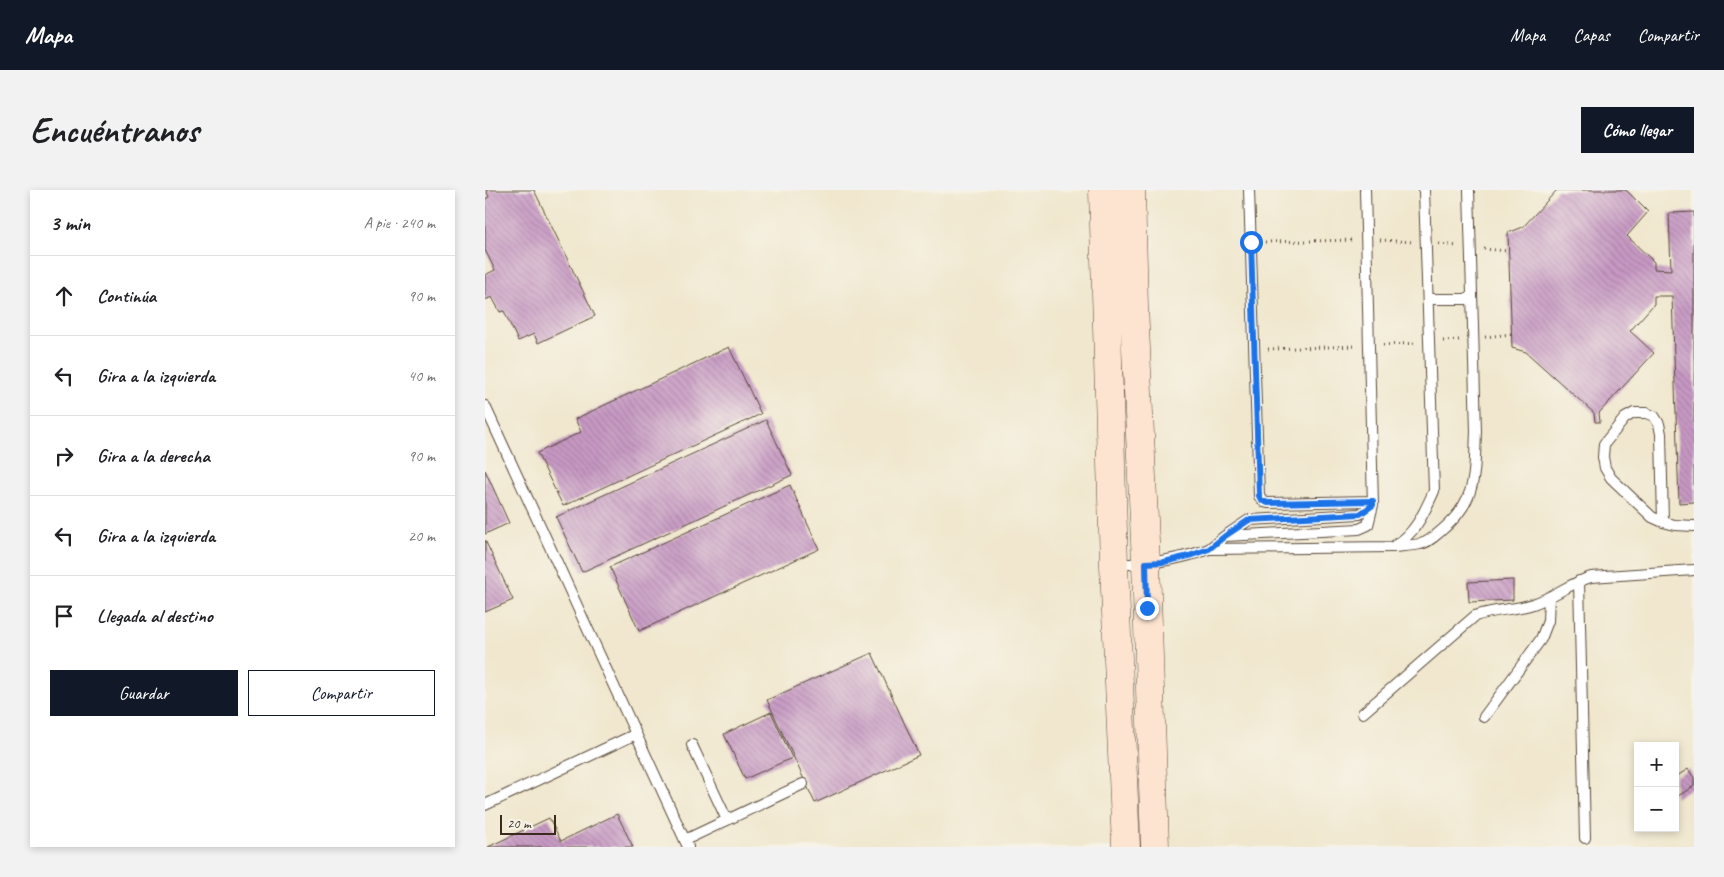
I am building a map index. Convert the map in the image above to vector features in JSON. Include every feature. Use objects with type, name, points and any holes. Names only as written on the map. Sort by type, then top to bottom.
[{"type":"main road","points":[[1103,190],[1114,566],[1126,847]]},
{"type":"main road","points":[[1131,190],[1155,847]]},
{"type":"lane","points":[[1249,190],[1259,496],[1264,502],[1268,503],[1373,503]]},
{"type":"lane","points":[[1225,536],[1359,529],[1368,525],[1373,503],[1365,190]]},
{"type":"lane","points":[[1393,546],[1401,542],[1417,525],[1434,491],[1424,190]]},
{"type":"lane","points":[[1114,566],[1164,562],[1209,549],[1422,544],[1435,536],[1454,519],[1464,507],[1471,493],[1475,468],[1476,431],[1469,190]]},
{"type":"lane","points":[[1428,299],[1471,299]]},
{"type":"lane","points":[[485,406],[687,843],[727,820],[803,784]]},
{"type":"lane","points":[[1663,522],[1661,434],[1659,424],[1654,416],[1646,413],[1634,413],[1625,418],[1604,444],[1603,457],[1605,468],[1611,478],[1652,517],[1663,522],[1675,525],[1694,526]]},
{"type":"lane","points":[[1209,549],[1249,520],[1360,514],[1373,503]]},
{"type":"lane","points":[[1363,714],[1475,616],[1490,610],[1532,604],[1591,577],[1694,570]]},
{"type":"lane","points":[[1579,581],[1585,838]]},
{"type":"lane","points":[[1484,716],[1541,639],[1548,620],[1549,597]]},
{"type":"lane","points":[[485,805],[637,734]]},
{"type":"lane","points":[[692,745],[727,820]]},
{"type":"building","points":[[486,190],[534,190],[595,316],[538,343],[534,334],[518,341],[504,311],[500,312],[492,297],[485,300],[485,275],[495,270],[485,250],[485,199],[489,197]]},
{"type":"building","points":[[1557,190],[1626,190],[1648,212],[1627,236],[1654,262],[1654,269],[1671,270],[1669,213],[1694,212],[1694,502],[1679,503],[1672,296],[1654,296],[1654,304],[1630,331],[1654,353],[1599,413],[1600,422],[1595,422],[1594,413],[1526,352],[1512,348],[1508,233],[1523,227]]},
{"type":"building","points":[[729,347],[761,414],[563,506],[537,453],[581,432],[575,419]]},
{"type":"building","points":[[766,420],[792,475],[582,572],[556,517]]},
{"type":"building","points":[[485,470],[509,523],[485,534]]},
{"type":"building","points":[[790,485],[819,549],[639,631],[610,567]]},
{"type":"building","points":[[485,540],[513,600],[485,612]]},
{"type":"building","points":[[1513,580],[1513,600],[1469,602],[1468,582]]},
{"type":"building","points":[[872,653],[919,755],[815,803],[767,700]]},
{"type":"building","points":[[771,712],[792,758],[745,779],[724,734]]},
{"type":"building","points":[[1688,769],[1694,778],[1694,786],[1679,795],[1679,787],[1679,775]]},
{"type":"building","points":[[617,814],[633,847],[488,847],[549,818],[561,841]]},
{"type":"route","points":[[1147,608],[1146,563],[1164,562],[1209,549],[1249,520],[1360,514],[1373,505],[1373,501],[1268,503],[1261,500],[1259,496],[1251,242]]}]
